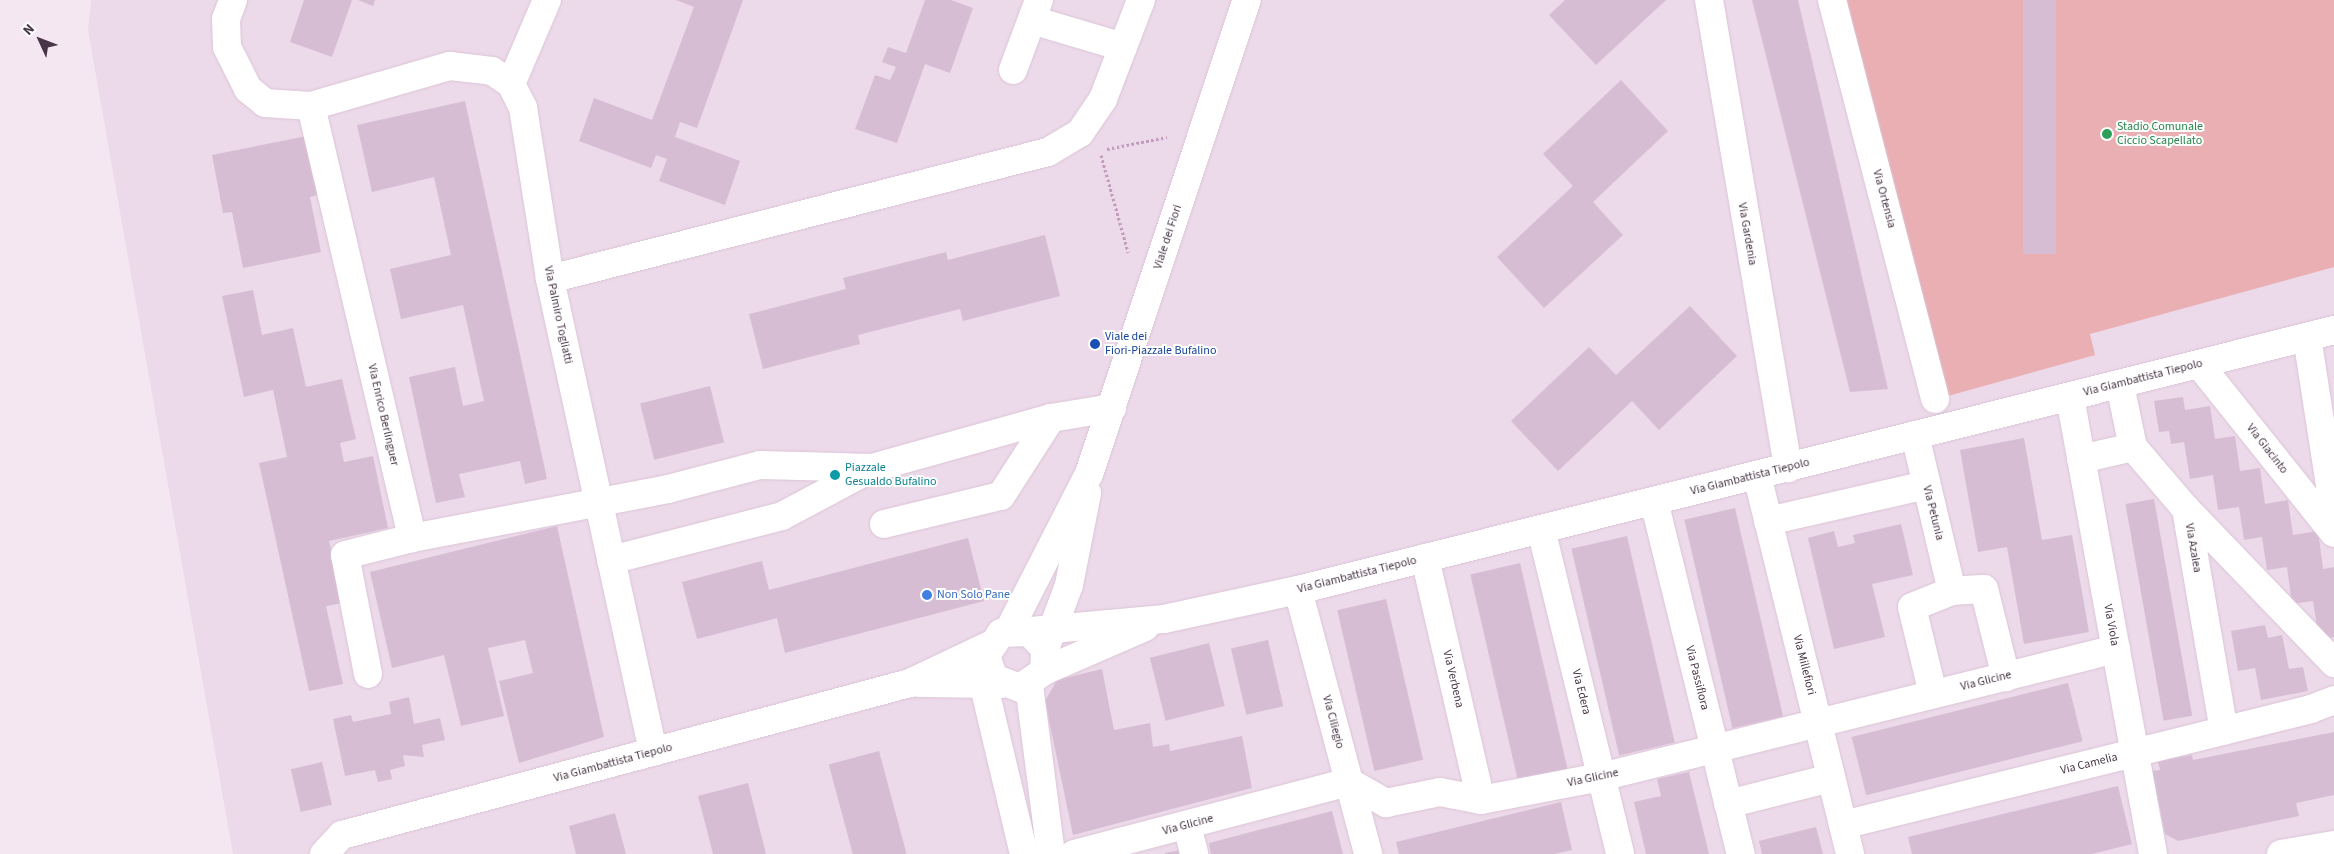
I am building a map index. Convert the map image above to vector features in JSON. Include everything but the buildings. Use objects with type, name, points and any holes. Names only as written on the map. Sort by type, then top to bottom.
[{"type":"street","points":[[232,0],[226,19],[227,47],[248,89],[266,103],[311,106],[450,66],[492,71],[512,84],[547,0]]},
{"type":"street","points":[[550,279],[1048,152],[1080,133],[1103,99],[1141,0]]},
{"type":"street","name":"Viale dei Fiori","points":[[1089,474],[1247,0]]},
{"type":"street","name":"Via Gardenia","points":[[1710,0],[1788,468]]},
{"type":"street","name":"Via Ortensia","points":[[1832,0],[1935,399]]},
{"type":"street","points":[[1013,70],[1035,10],[1123,47]]},
{"type":"street","name":"Via Palmiro Togliatti","points":[[512,84],[523,108],[550,279],[653,752]]},
{"type":"street","name":"Via Enrico Berlinguer","points":[[311,106],[412,538]]},
{"type":"street","name":"Via Giambattista Tiepolo","points":[[1164,619],[1298,590],[2334,330]]},
{"type":"street","points":[[2307,337],[2334,512]]},
{"type":"street","name":"Via Giacinto","points":[[2199,364],[2334,533]]},
{"type":"street","name":"Via Azalea","points":[[2120,384],[2133,447],[2186,510],[2224,731]]},
{"type":"street","name":"Via Viola","points":[[2070,397],[2153,854]]},
{"type":"street","points":[[611,560],[782,516],[872,468],[1051,418],[1112,408]]},
{"type":"street","points":[[884,524],[1001,496],[1051,418]]},
{"type":"street","name":"Via Petunia","points":[[1915,436],[1952,591]]},
{"type":"street","points":[[2081,459],[2133,447]]},
{"type":"street","points":[[368,674],[345,556],[412,538],[598,500],[668,489],[760,465],[872,468]]},
{"type":"street","points":[[1051,854],[1017,656],[1069,585],[1089,474]]},
{"type":"street","points":[[1024,854],[1017,656],[1089,474]]},
{"type":"street","name":"Via Millefiori","points":[[1757,475],[1850,854]]},
{"type":"street","points":[[1768,520],[1926,485]]},
{"type":"street","name":"Via Passiflora","points":[[1654,501],[1741,854]]},
{"type":"street","points":[[2186,510],[2334,663]]},
{"type":"street","name":"Via Edera","points":[[1542,529],[1601,776],[1615,853]]},
{"type":"street","name":"Via Verbena","points":[[1425,558],[1481,800]]},
{"type":"street","points":[[1069,585],[1077,612],[1098,623]]},
{"type":"street","points":[[1933,694],[1912,607],[1952,591],[1984,589],[2006,677]]},
{"type":"street","name":"Via Ciliegio","points":[[1298,590],[1368,854]]},
{"type":"street","points":[[910,683],[1164,619]]},
{"type":"street","points":[[910,683],[1017,656],[1098,623],[1164,619]]},
{"type":"street","name":"Via Glicine","points":[[1074,854],[1350,782],[1386,803],[1440,792],[1481,800],[1601,776],[1715,749],[2116,649]]},
{"type":"street","name":"Via Giambattista Tiepolo","points":[[324,854],[342,835],[910,683]]},
{"type":"street","name":"Via Camelia","points":[[1843,825],[2224,731],[2334,700]]},
{"type":"street","points":[[1728,804],[1831,778]]},
{"type":"street","points":[[1187,825],[1194,854]]},
{"type":"street","points":[[2281,854],[2334,845]]},
{"type":"path","points":[[1128,252],[1099,150],[1168,137]]},
{"type":"shaded area","points":[[91,0],[2334,0],[2334,854],[233,854],[88,30]]},
{"type":"shaded area","name":"Stadio Comunale Ciccio Scapellato","points":[[1844,0],[2334,0],[2334,267],[2090,334],[2095,355],[1948,396]]},
{"type":"place","name":"Stadio Comunale Ciccio Scapellato","points":[[2107,134]]},
{"type":"place","name":"Viale dei Fiori-Piazzale Bufalino","points":[[1095,344]]},
{"type":"place","name":"Piazzale Gesualdo Bufalino","points":[[835,475]]},
{"type":"place","name":"Non Solo Pane","points":[[927,595]]}]
